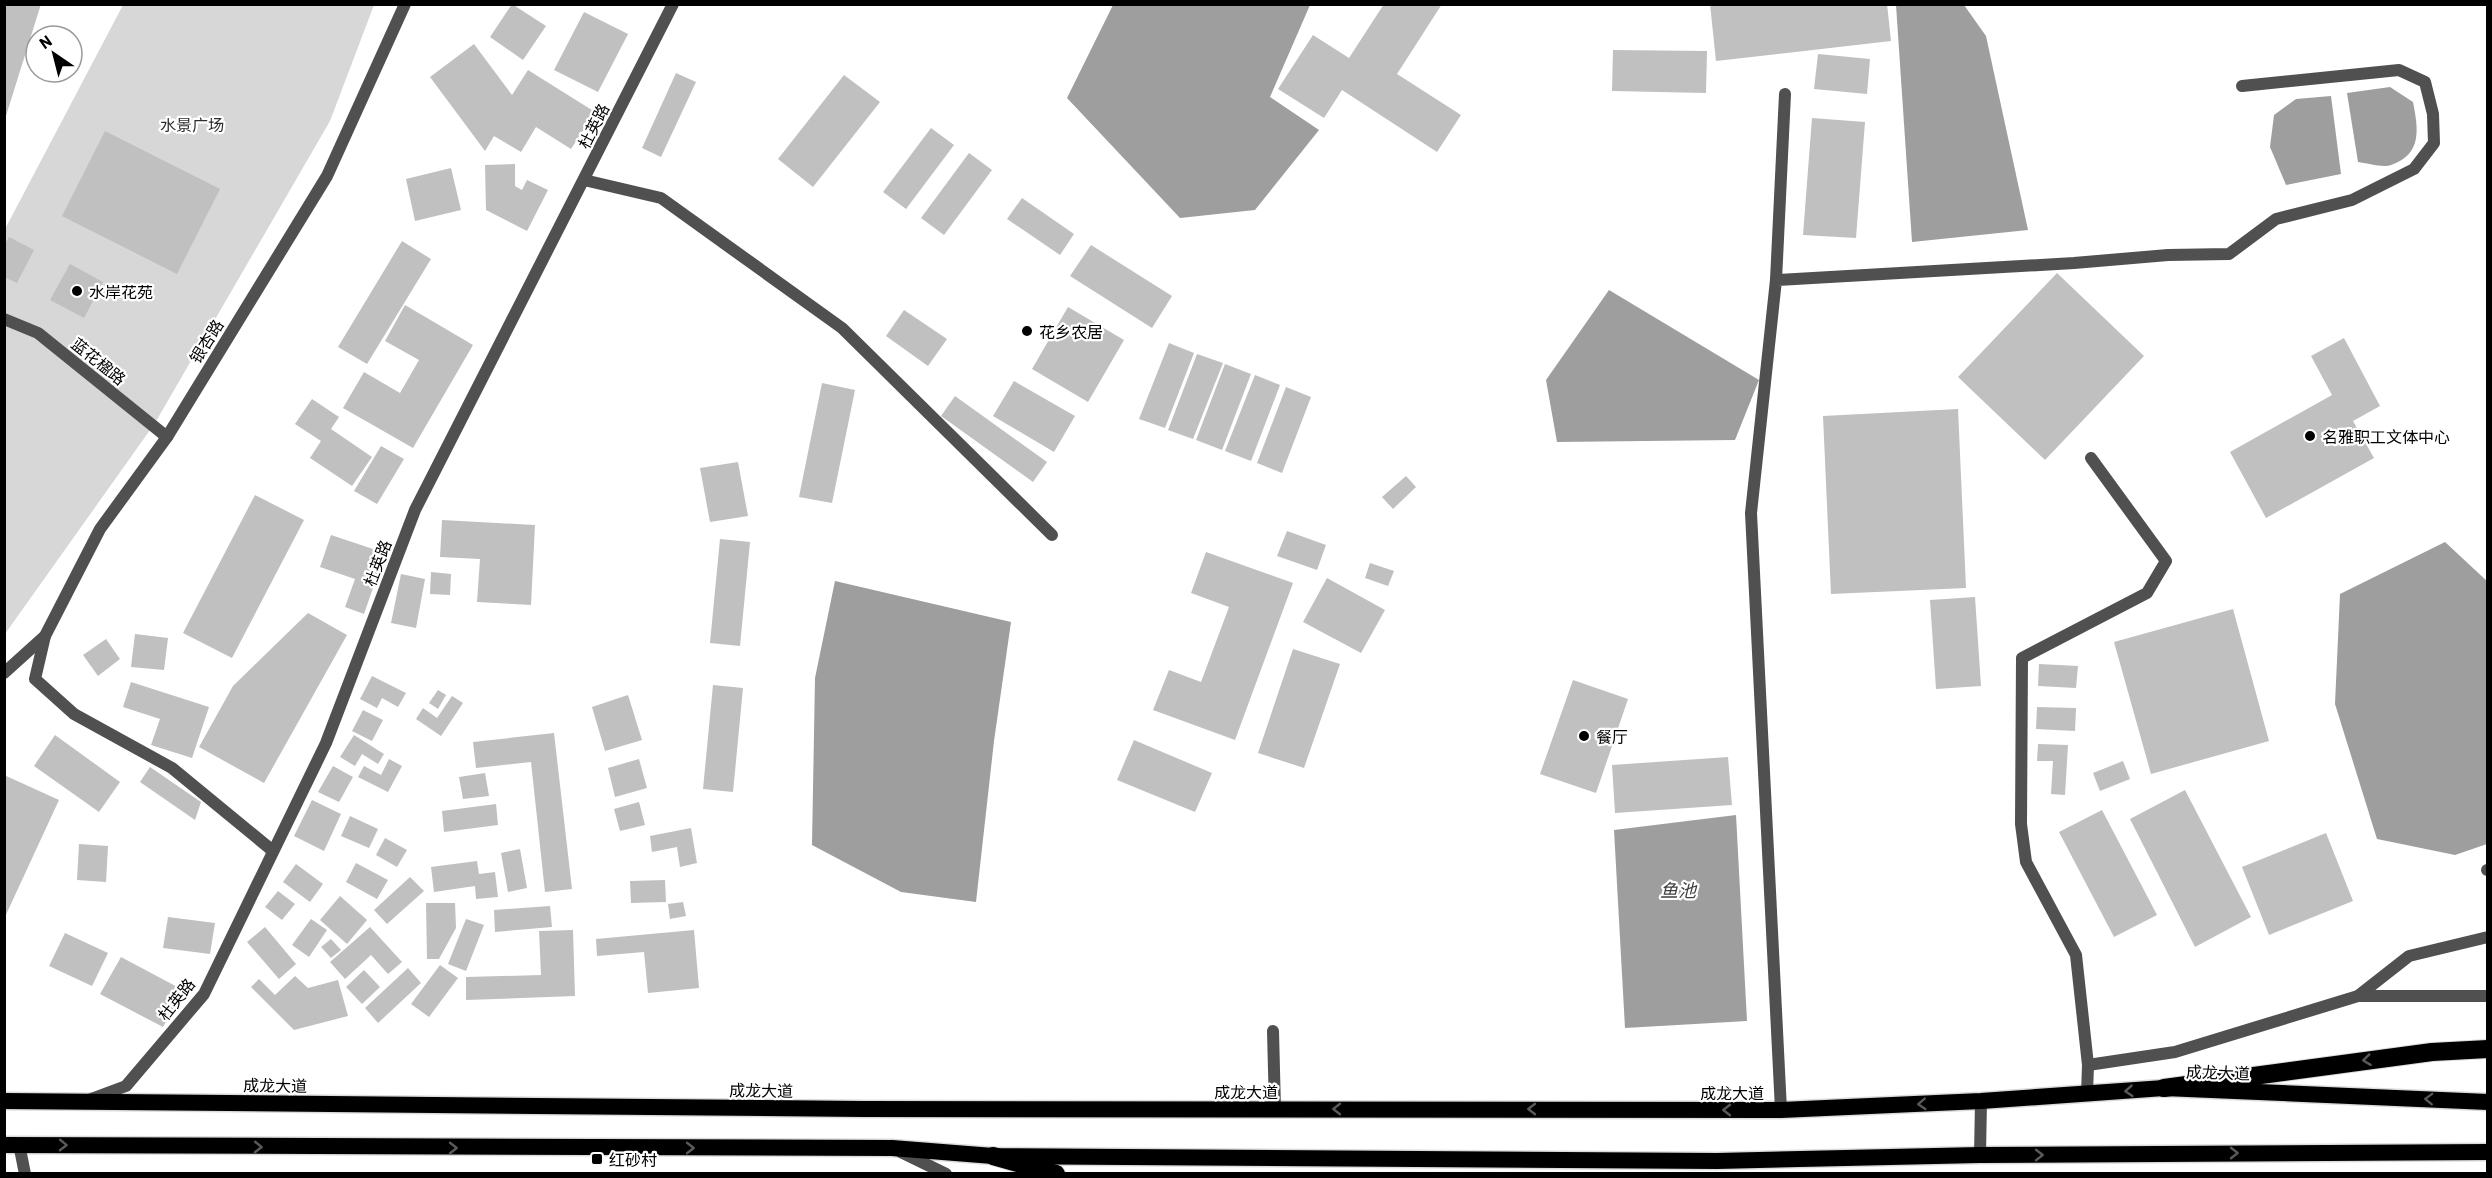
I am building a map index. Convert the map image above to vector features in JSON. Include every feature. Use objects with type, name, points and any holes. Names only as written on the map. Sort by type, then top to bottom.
[{"type":"highway","points":[[2164,1088],[2432,1052],[2487,1049]]},
{"type":"highway","name":"成龙大道","points":[[4,1101],[863,1109],[1781,1110],[1981,1101],[2164,1088],[2487,1102]]},
{"type":"highway","points":[[12,1145],[892,1148],[993,1156],[1717,1161],[1980,1155],[2487,1152]]},
{"type":"highway","points":[[993,1156],[1056,1173]]},
{"type":"street","name":"银杏路","points":[[4,674],[45,636],[100,529],[167,437],[327,176],[405,4]]},
{"type":"street","name":"杜英路","points":[[84,1101],[126,1086],[204,994],[326,743],[415,510],[673,4]]},
{"type":"street","points":[[1776,280],[2074,263],[2168,255],[2229,254],[2276,219],[2352,200],[2414,168],[2434,143],[2433,114],[2425,82],[2399,70],[2242,86]]},
{"type":"street","points":[[1781,1110],[1751,513],[1776,280],[1785,94]]},
{"type":"street","points":[[584,180],[661,198],[842,328],[1052,535]]},
{"type":"street","name":"蓝花楹路","points":[[4,319],[38,333],[167,437]]},
{"type":"street","points":[[2087,1094],[2088,1065],[2076,955],[2026,862],[2020,824],[2022,658],[2147,592],[2166,561],[2091,458]]},
{"type":"street","points":[[45,636],[36,679],[74,714],[171,768],[273,851]]},
{"type":"street","points":[[2358,996],[2409,956],[2487,937]]},
{"type":"street","points":[[2088,1065],[2175,1052],[2358,996],[2487,996]]},
{"type":"street","points":[[1273,1031],[1275,1109]]},
{"type":"street","points":[[1980,1155],[1981,1101]]},
{"type":"street","points":[[12,1145],[25,1173]]},
{"type":"street","points":[[892,1148],[945,1173]]},
{"type":"green space","name":"水景广场","points":[[123,5],[374,5],[330,121],[155,423],[5,634],[5,229],[81,84],[84,84],[84,79]]},
{"type":"water","points":[[1113,5],[1310,5],[1270,97],[1319,130],[1255,210],[1180,218],[1067,98]]},
{"type":"water","points":[[1896,5],[1964,5],[1986,36],[2028,230],[1912,242]]},
{"type":"water","points":[[2390,87],[2413,102],[2417,130],[2413,147],[2409,154],[2388,166],[2358,162],[2347,93]]},
{"type":"water","points":[[2331,96],[2341,174],[2286,185],[2270,147],[2274,115],[2296,99]]},
{"type":"water","points":[[1609,290],[1759,380],[1735,440],[1557,442],[1546,380]]},
{"type":"water","points":[[2445,542],[2488,582],[2487,844],[2455,855],[2377,839],[2335,704],[2340,594]]},
{"type":"water","points":[[835,581],[1011,622],[994,741],[976,902],[901,892],[812,845],[815,678]]},
{"type":"water","name":"鱼池","points":[[1736,815],[1747,1021],[1625,1028],[1614,830]]},
{"type":"building","points":[[4,4],[41,4],[35,24],[24,24],[24,58],[4,119]]},
{"type":"building","points":[[512,4],[546,26],[523,60],[490,37]]},
{"type":"building","points":[[1384,4],[1442,4],[1397,74],[1461,115],[1437,152],[1342,90],[1324,118],[1278,89],[1313,35],[1349,58]]},
{"type":"building","points":[[1710,4],[1887,4],[1891,41],[1716,61]]},
{"type":"building","points":[[584,12],[628,34],[598,92],[554,70]]},
{"type":"building","points":[[474,44],[512,95],[528,70],[595,112],[571,149],[536,127],[521,152],[494,136],[485,151],[430,77]]},
{"type":"building","points":[[1613,50],[1707,51],[1706,93],[1612,91]]},
{"type":"building","points":[[1818,54],[1870,59],[1867,94],[1814,89]]},
{"type":"building","points":[[676,73],[696,82],[661,157],[642,148]]},
{"type":"building","points":[[844,75],[880,102],[813,187],[778,159]]},
{"type":"building","points":[[1812,118],[1865,122],[1856,238],[1803,235]]},
{"type":"building","points":[[931,128],[954,145],[906,209],[883,192]]},
{"type":"building","points":[[105,131],[220,189],[177,274],[62,216]]},
{"type":"building","points":[[969,153],[992,170],[944,235],[921,218]]},
{"type":"building","points":[[515,164],[515,186],[522,190],[527,180],[548,190],[527,231],[486,210],[485,165]]},
{"type":"building","points":[[451,168],[461,210],[415,221],[406,179]]},
{"type":"building","points":[[1022,198],[1074,234],[1060,255],[1007,219]]},
{"type":"building","points":[[9,237],[34,250],[17,283],[4,277],[4,246]]},
{"type":"building","points":[[402,241],[431,259],[367,364],[338,347]]},
{"type":"building","points":[[1091,245],[1172,296],[1152,328],[1070,276]]},
{"type":"building","name":"水岸花苑","points":[[70,264],[103,282],[84,318],[50,300]]},
{"type":"building","points":[[2057,273],[2144,356],[2045,460],[1958,377]]},
{"type":"building","points":[[405,305],[473,345],[413,448],[343,408],[364,372],[400,393],[419,360],[385,341]]},
{"type":"building","points":[[1068,307],[1124,340],[1088,402],[1032,369]]},
{"type":"building","points":[[904,310],[947,339],[928,366],[886,336]]},
{"type":"building","name":"名雅职工文体中心","points":[[2344,338],[2380,406],[2353,421],[2374,458],[2266,518],[2230,452],[2332,395],[2311,356]]},
{"type":"building","points":[[1169,343],[1194,353],[1165,428],[1139,419]]},
{"type":"building","points":[[1197,354],[1223,363],[1193,439],[1168,430]]},
{"type":"building","points":[[1225,364],[1251,374],[1222,450],[1196,440]]},
{"type":"building","points":[[1255,375],[1280,385],[1251,461],[1225,451]]},
{"type":"building","points":[[1014,381],[1075,416],[1054,452],[993,416]]},
{"type":"building","points":[[822,383],[855,390],[832,503],[799,497]]},
{"type":"building","points":[[1286,387],[1311,397],[1282,473],[1257,463]]},
{"type":"building","points":[[955,396],[1047,462],[1033,482],[941,416]]},
{"type":"building","points":[[312,399],[339,417],[331,429],[372,457],[352,486],[310,458],[321,441],[295,424]]},
{"type":"building","points":[[1958,409],[1966,588],[1831,594],[1823,416]]},
{"type":"building","points":[[381,446],[404,459],[377,504],[354,491]]},
{"type":"building","points":[[738,462],[748,516],[710,522],[700,468]]},
{"type":"building","points":[[1406,476],[1416,487],[1393,509],[1382,497]]},
{"type":"building","points":[[255,495],[304,520],[232,658],[183,633]]},
{"type":"building","points":[[442,520],[535,525],[531,605],[477,602],[480,559],[440,557]]},
{"type":"building","points":[[1287,531],[1326,545],[1317,570],[1277,556]]},
{"type":"building","points":[[331,535],[385,553],[364,614],[345,607],[355,579],[320,567]]},
{"type":"building","points":[[720,539],[750,542],[740,646],[710,643]]},
{"type":"building","points":[[1206,552],[1293,583],[1235,740],[1153,710],[1169,670],[1201,682],[1229,607],[1191,593]]},
{"type":"building","points":[[1370,563],[1394,571],[1388,586],[1365,578]]},
{"type":"building","points":[[431,572],[451,574],[450,595],[430,594]]},
{"type":"building","points":[[401,574],[425,579],[416,628],[391,623]]},
{"type":"building","points":[[1327,578],[1385,610],[1361,653],[1303,622]]},
{"type":"building","points":[[1975,597],[1981,686],[1936,689],[1930,600]]},
{"type":"building","points":[[2233,609],[2269,741],[2151,774],[2114,642]]},
{"type":"building","points":[[308,613],[347,635],[264,783],[199,747],[233,686]]},
{"type":"building","points":[[135,634],[168,638],[164,670],[131,667]]},
{"type":"building","points":[[106,639],[120,659],[98,676],[83,655]]},
{"type":"building","points":[[1293,649],[1340,664],[1304,768],[1258,753]]},
{"type":"building","points":[[2039,664],[2078,666],[2076,688],[2038,686]]},
{"type":"building","points":[[372,676],[406,693],[398,707],[382,698],[377,708],[360,699]]},
{"type":"building","name":"餐厅","points":[[1573,680],[1628,699],[1596,793],[1540,774]]},
{"type":"building","points":[[131,682],[209,707],[192,758],[151,745],[160,719],[123,707]]},
{"type":"building","points":[[713,685],[743,688],[733,792],[703,789]]},
{"type":"building","points":[[438,690],[446,695],[438,709],[429,703]]},
{"type":"building","points":[[628,695],[642,740],[605,751],[592,707]]},
{"type":"building","points":[[452,696],[463,703],[441,736],[416,719],[423,708],[437,718]]},
{"type":"building","points":[[2037,707],[2076,708],[2075,731],[2036,729]]},
{"type":"building","points":[[363,710],[383,720],[372,741],[352,731]]},
{"type":"building","points":[[554,733],[572,889],[545,892],[531,762],[476,768],[473,742]]},
{"type":"building","points":[[55,735],[120,782],[99,812],[34,766]]},
{"type":"building","points":[[354,735],[384,754],[378,764],[362,754],[355,766],[340,757]]},
{"type":"building","points":[[1134,740],[1212,773],[1195,812],[1117,780]]},
{"type":"building","points":[[2038,744],[2068,745],[2065,795],[2051,794],[2053,761],[2037,761]]},
{"type":"building","name":"餐厅","points":[[1728,757],[1732,805],[1615,813],[1612,765]]},
{"type":"building","points":[[389,759],[402,766],[388,792],[358,777],[364,766],[381,775]]},
{"type":"building","points":[[639,759],[647,788],[615,797],[608,768]]},
{"type":"building","points":[[2123,761],[2130,779],[2100,791],[2093,773]]},
{"type":"building","points":[[333,766],[353,777],[339,802],[318,792]]},
{"type":"building","points":[[150,767],[201,802],[195,820],[140,782]]},
{"type":"building","points":[[485,773],[489,796],[463,799],[459,777]]},
{"type":"building","points":[[4,775],[59,800],[4,919]]},
{"type":"building","points":[[2185,790],[2251,917],[2195,947],[2130,819]]},
{"type":"building","points":[[312,800],[341,814],[324,851],[294,836]]},
{"type":"building","points":[[639,802],[645,825],[620,831],[614,809]]},
{"type":"building","points":[[496,804],[498,825],[444,832],[442,811]]},
{"type":"building","points":[[2102,810],[2157,915],[2114,937],[2059,832]]},
{"type":"building","points":[[350,816],[378,829],[369,848],[341,836]]},
{"type":"building","points":[[691,828],[697,863],[680,867],[677,847],[652,852],[650,836]]},
{"type":"building","points":[[2326,833],[2353,901],[2269,935],[2242,867]]},
{"type":"building","points":[[385,838],[407,850],[397,867],[376,855]]},
{"type":"building","points":[[79,844],[108,846],[106,882],[77,880]]},
{"type":"building","points":[[520,849],[527,888],[508,892],[501,853]]},
{"type":"building","points":[[477,861],[479,874],[495,872],[498,897],[476,899],[475,886],[434,892],[431,867]]},
{"type":"building","points":[[356,863],[388,880],[377,899],[346,882]]},
{"type":"building","points":[[296,864],[323,884],[310,902],[283,882]]},
{"type":"building","points":[[410,877],[424,891],[387,924],[374,910]]},
{"type":"building","points":[[665,880],[666,902],[631,903],[630,881]]},
{"type":"building","points":[[278,891],[295,904],[282,920],[265,907]]},
{"type":"building","points":[[340,896],[367,920],[347,944],[320,920]]},
{"type":"building","points":[[683,902],[686,916],[670,919],[668,904]]},
{"type":"building","points":[[426,903],[455,903],[456,928],[439,959],[427,959]]},
{"type":"building","points":[[550,906],[552,927],[495,932],[494,910]]},
{"type":"building","points":[[168,917],[215,923],[210,954],[163,948]]},
{"type":"building","points":[[311,919],[327,930],[309,957],[292,945]]},
{"type":"building","points":[[466,919],[484,925],[466,971],[448,964]]},
{"type":"building","points":[[265,927],[296,964],[279,979],[247,942]]},
{"type":"building","points":[[370,927],[402,962],[388,974],[371,955],[345,979],[330,962]]},
{"type":"building","points":[[573,930],[575,996],[466,1000],[466,977],[541,975],[539,931]]},
{"type":"building","points":[[694,930],[699,988],[648,993],[644,952],[597,956],[596,939]]},
{"type":"building","points":[[65,933],[108,953],[92,986],[49,966]]},
{"type":"building","points":[[331,939],[341,950],[331,958],[321,947]]},
{"type":"building","points":[[121,957],[183,990],[163,1027],[100,994]]},
{"type":"building","points":[[440,965],[458,978],[429,1017],[411,1004]]},
{"type":"building","points":[[408,968],[421,983],[378,1023],[365,1008]]},
{"type":"building","points":[[364,970],[380,987],[362,1004],[346,987]]},
{"type":"building","points":[[295,976],[308,988],[338,980],[348,1016],[294,1030],[251,987],[259,979],[275,995]]},
{"type":"place","name":"水岸花苑","points":[[77,291]]},
{"type":"place","name":"花乡农居","points":[[1027,331]]},
{"type":"place","name":"名雅职工文体中心","points":[[2310,436]]},
{"type":"place","name":"餐厅","points":[[1584,736]]},
{"type":"place","name":"红砂村","points":[[597,1159]]}]
